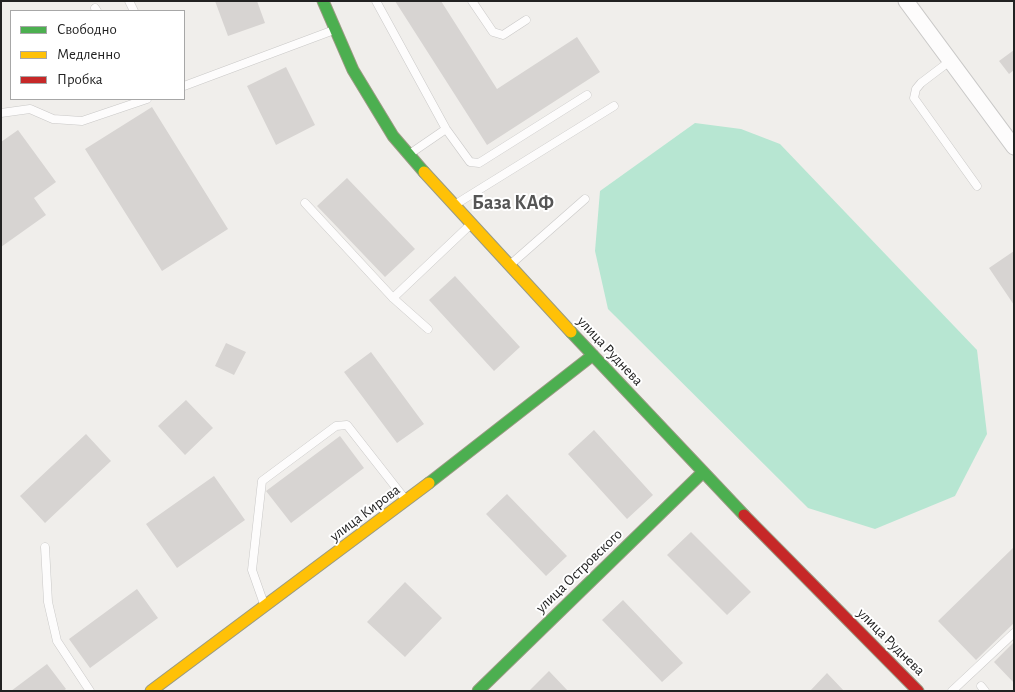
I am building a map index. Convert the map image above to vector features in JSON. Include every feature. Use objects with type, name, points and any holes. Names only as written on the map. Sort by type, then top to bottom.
[{"type":"main road","name":"улица Руднева","points":[[323,1],[353,70],[386,125],[409,154],[471,224],[702,473],[918,691]]},
{"type":"main road","name":"улица Кирова","points":[[151,691],[406,501],[593,355]]},
{"type":"main road","name":"улица Островского","points":[[478,691],[702,473]]},
{"type":"street","points":[[906,1],[1014,147]]},
{"type":"lane","points":[[376,1],[446,129],[462,154],[470,162],[479,163],[587,95]]},
{"type":"lane","points":[[472,1],[493,32],[503,35],[526,20]]},
{"type":"lane","points":[[185,86],[334,30]]},
{"type":"lane","points":[[950,61],[921,83],[916,89],[914,98],[977,186]]},
{"type":"lane","points":[[1,113],[30,109],[53,119],[82,121],[135,101]]},
{"type":"lane","points":[[454,205],[614,106]]},
{"type":"lane","points":[[409,154],[446,129]]},
{"type":"lane","points":[[509,265],[585,199]]},
{"type":"lane","points":[[304,203],[393,298],[428,329]]},
{"type":"lane","points":[[393,298],[471,224]]},
{"type":"lane","points":[[264,606],[252,570],[262,481],[336,426],[347,425],[406,501]]},
{"type":"lane","points":[[45,547],[48,602],[57,641],[90,691]]},
{"type":"lane","points":[[952,691],[1014,632]]},
{"type":"green space","points":[[695,123],[741,129],[780,144],[977,350],[987,434],[955,496],[875,529],[808,508],[608,309],[595,251],[600,191]]},
{"type":"building","points":[[215,1],[257,1],[265,23],[228,36]]},
{"type":"building","points":[[395,1],[441,1],[497,89],[577,37],[600,72],[487,145]]},
{"type":"building","points":[[1014,50],[1014,70],[1009,74],[999,61]]},
{"type":"building","points":[[286,67],[315,125],[276,145],[247,86]]},
{"type":"building","points":[[152,107],[228,229],[162,271],[85,149]]},
{"type":"building","points":[[18,130],[56,182],[34,198],[46,215],[1,247],[1,142]]},
{"type":"building","points":[[347,178],[415,249],[385,277],[317,206]]},
{"type":"building","points":[[1014,251],[1014,305],[989,268]]},
{"type":"building","points":[[455,276],[520,347],[494,371],[429,300]]},
{"type":"building","points":[[226,343],[246,352],[234,375],[215,366]]},
{"type":"building","points":[[371,352],[424,424],[397,443],[344,372]]},
{"type":"building","points":[[186,400],[213,428],[185,455],[158,426]]},
{"type":"building","points":[[594,430],[653,495],[627,519],[568,454]]},
{"type":"building","points":[[86,434],[111,461],[45,523],[20,496]]},
{"type":"building","points":[[340,436],[364,468],[291,523],[266,491]]},
{"type":"building","points":[[214,476],[245,520],[177,568],[146,524]]},
{"type":"building","points":[[507,494],[567,556],[546,576],[486,514]]},
{"type":"building","points":[[691,532],[751,592],[727,615],[667,555]]},
{"type":"building","points":[[1014,547],[1014,623],[976,660],[938,621]]},
{"type":"building","points":[[405,582],[442,618],[405,657],[367,622]]},
{"type":"building","points":[[137,589],[158,618],[90,668],[69,639]]},
{"type":"building","points":[[623,600],[683,663],[662,682],[602,620]]},
{"type":"building","points":[[1014,642],[1014,683],[994,662]]},
{"type":"building","points":[[47,664],[66,689],[63,691],[11,691]]},
{"type":"building","points":[[549,671],[568,691],[529,691]]},
{"type":"building","points":[[827,673],[844,691],[810,691]]},
{"type":"traffic: fast","points":[[323,1],[353,70],[393,136],[424,172]]},
{"type":"traffic: fast","points":[[571,332],[744,515]]},
{"type":"traffic: fast","points":[[429,483],[593,355]]},
{"type":"traffic: fast","points":[[478,691],[702,473]]},
{"type":"traffic: slow","points":[[424,172],[571,332]]},
{"type":"traffic: slow","points":[[151,691],[429,483]]},
{"type":"traffic: jam","points":[[744,515],[918,691]]},
{"type":"district","name":"База КАФ","points":[[513,203]]}]
